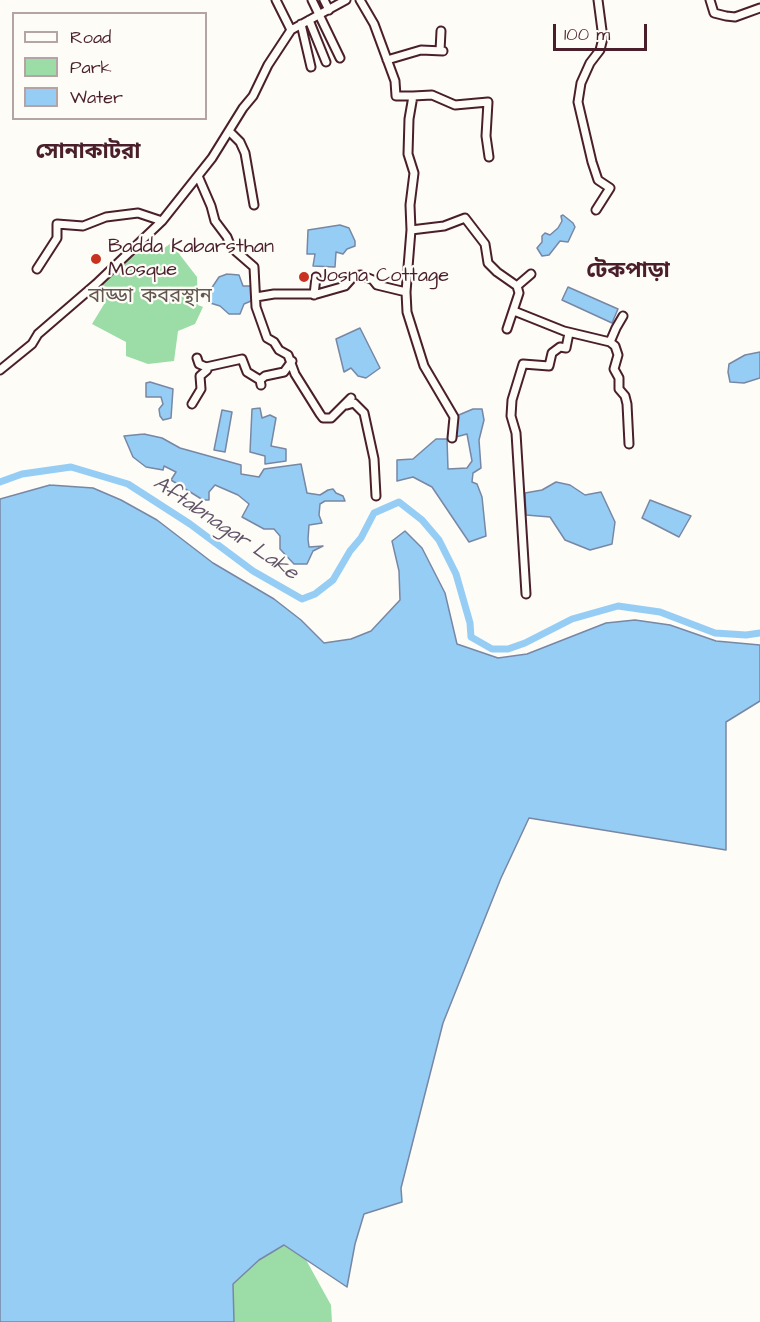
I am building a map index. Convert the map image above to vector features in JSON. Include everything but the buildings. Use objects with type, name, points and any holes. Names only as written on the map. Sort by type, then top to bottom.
[{"type":"street","points":[[276,0],[291,30]]},
{"type":"street","points":[[312,0],[340,58]]},
{"type":"street","points":[[324,0],[329,10]]},
{"type":"street","points":[[0,370],[32,344],[38,334],[96,284],[162,220],[198,176],[253,96],[268,65],[291,30],[346,0]]},
{"type":"street","points":[[360,0],[375,24],[395,81],[396,96],[432,95],[454,105],[488,102],[486,136],[489,157]]},
{"type":"street","points":[[596,210],[610,188],[598,180],[578,102],[581,83],[590,63],[600,50],[603,38],[598,0]]},
{"type":"street","points":[[710,0],[714,13],[726,16],[735,17],[760,8]]},
{"type":"street","points":[[309,20],[326,62]]},
{"type":"street","points":[[301,24],[311,67]]},
{"type":"street","points":[[387,60],[421,50],[441,51],[441,31]]},
{"type":"street","points":[[413,96],[409,119],[408,154],[414,173],[410,205],[407,312],[424,366],[454,417],[452,438]]},
{"type":"street","points":[[229,131],[240,142],[245,153],[254,206]]},
{"type":"street","points":[[198,176],[215,221],[228,237],[231,247],[254,267],[256,307],[267,338],[288,355],[295,374],[323,418],[331,418],[351,399]]},
{"type":"street","points":[[37,269],[57,238],[57,224],[83,226],[106,217],[138,213],[162,220]]},
{"type":"street","points":[[411,230],[444,226],[465,218],[485,244],[488,263],[517,286],[519,293],[507,330]]},
{"type":"street","points":[[517,286],[531,274]]},
{"type":"street","points":[[256,297],[274,294],[314,295],[345,286],[354,276],[361,275],[373,280],[377,285],[406,292]]},
{"type":"street","points":[[314,295],[316,276]]},
{"type":"street","points":[[514,310],[569,333],[610,342],[618,352],[614,369],[619,378],[619,388],[627,404],[629,444]]},
{"type":"street","points":[[610,342],[623,316]]},
{"type":"street","points":[[526,594],[516,433],[511,416],[512,399],[523,364],[549,366],[552,353],[560,346],[566,348],[569,333]]},
{"type":"street","points":[[197,358],[200,364],[206,367],[242,359],[247,372],[260,383],[265,376],[284,372],[291,361]]},
{"type":"street","points":[[192,404],[201,389],[200,376],[207,370],[206,367]]},
{"type":"street","points":[[344,405],[354,403],[364,413],[374,459],[376,496]]},
{"type":"green space","name":"বাড্ডা কবরস্থান","points":[[174,241],[180,255],[197,277],[198,305],[203,307],[195,324],[178,331],[174,361],[148,364],[126,356],[126,342],[92,324],[106,301],[87,293],[145,244],[156,254]]},
{"type":"green space","points":[[285,1245],[305,1258],[331,1305],[332,1322],[234,1322],[233,1284],[259,1260]]},
{"type":"water","points":[[563,215],[575,227],[568,242],[560,241],[549,255],[542,256],[537,248],[542,242],[542,236],[545,233],[550,235],[558,228]]},
{"type":"water","points":[[340,225],[349,228],[355,246],[347,249],[343,254],[336,252],[335,267],[313,266],[315,254],[307,254],[308,230]]},
{"type":"water","points":[[227,274],[239,275],[243,286],[254,286],[251,301],[244,304],[240,314],[229,314],[220,306],[207,302],[209,292],[219,277]]},
{"type":"water","points":[[568,287],[618,309],[612,323],[562,300]]},
{"type":"water","points":[[360,328],[380,368],[366,378],[358,376],[351,368],[344,372],[336,339]]},
{"type":"water","points":[[760,352],[760,378],[744,383],[730,382],[729,364],[745,355]]},
{"type":"water","points":[[150,382],[173,389],[171,418],[163,420],[160,416],[159,409],[163,404],[161,397],[146,397],[146,383]]},
{"type":"water","points":[[260,408],[262,418],[270,415],[276,418],[271,446],[286,449],[286,461],[265,464],[265,456],[250,452],[252,409]]},
{"type":"water","points":[[473,409],[482,409],[484,420],[479,440],[481,468],[473,473],[472,482],[477,484],[482,497],[486,536],[469,542],[432,487],[413,477],[397,481],[397,460],[413,459],[436,439],[447,439],[448,469],[467,468],[472,461],[467,434],[452,438],[454,417]]},
{"type":"water","points":[[222,410],[232,412],[225,452],[214,450]]},
{"type":"water","points":[[144,434],[162,438],[180,448],[241,465],[241,474],[259,477],[264,469],[301,464],[307,493],[320,495],[333,489],[343,496],[345,501],[325,501],[320,504],[319,515],[322,523],[309,525],[308,539],[309,547],[323,546],[313,551],[307,564],[294,564],[280,549],[280,536],[274,529],[264,529],[242,517],[249,504],[238,495],[215,485],[209,492],[209,500],[203,500],[171,480],[176,472],[164,466],[163,470],[146,467],[133,457],[124,436]]},
{"type":"water","points":[[556,482],[570,485],[585,495],[601,492],[615,522],[612,544],[590,550],[565,540],[550,517],[526,515],[525,493],[542,490]]},
{"type":"water","points":[[50,485],[93,488],[157,520],[213,563],[274,599],[301,620],[324,643],[351,639],[371,631],[400,600],[399,571],[392,541],[405,531],[422,548],[445,593],[457,644],[498,658],[527,654],[606,623],[635,620],[670,625],[716,641],[760,645],[760,701],[726,722],[726,850],[529,818],[501,878],[443,1023],[401,1188],[402,1202],[364,1214],[355,1244],[347,1287],[284,1245],[259,1260],[233,1284],[234,1322],[0,1322],[0,499]]},
{"type":"water","points":[[650,500],[691,516],[679,537],[642,518]]},
{"type":"waterway","name":"Aftabnagar Lake","points":[[0,482],[22,474],[71,467],[128,484],[190,524],[253,571],[302,599],[315,594],[333,580],[350,551],[361,538],[374,513],[399,502],[422,520],[439,540],[456,574],[470,623],[471,637],[492,649],[508,649],[572,619],[618,606],[660,612],[715,633],[746,635],[760,633]]},
{"type":"place","name":"Badda Kabarsthan Mosque","points":[[96,259]]},
{"type":"place","name":"Josna Cottage","points":[[304,277]]},
{"type":"district","name":"সোনাকাটরা","points":[[88,153]]},
{"type":"district","name":"টেকপাড়া","points":[[628,272]]}]
